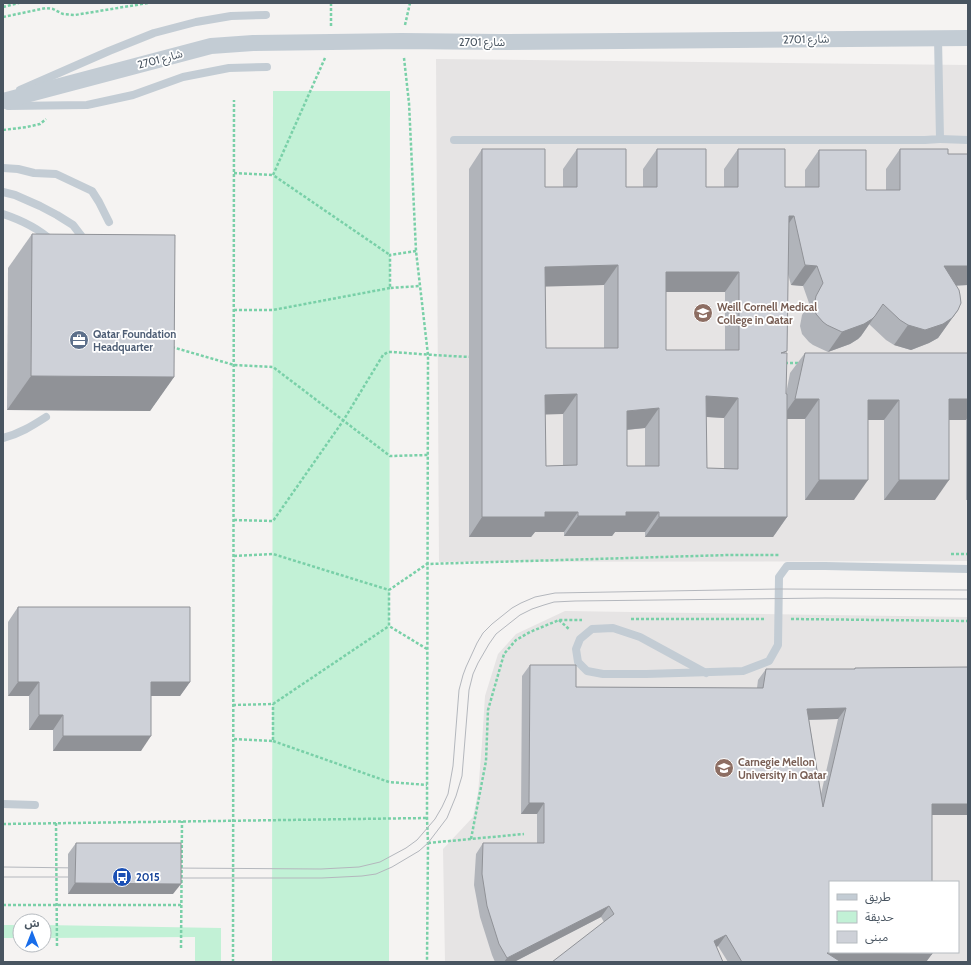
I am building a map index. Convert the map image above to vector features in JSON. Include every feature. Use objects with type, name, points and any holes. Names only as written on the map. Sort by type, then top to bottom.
[{"type":"street","name":"شارع 2701","points":[[3,101],[211,46],[253,43],[968,38]]},
{"type":"lane","points":[[3,98],[88,60],[154,33],[196,22],[231,16],[266,15]]},
{"type":"lane","points":[[938,38],[940,139]]},
{"type":"lane","points":[[3,106],[87,105],[132,95],[183,77],[229,68],[267,67]]},
{"type":"lane","points":[[454,140],[968,140]]},
{"type":"lane","points":[[3,168],[18,169],[34,173],[56,174],[92,191],[109,222]]},
{"type":"lane","points":[[3,192],[15,195],[58,215],[73,225],[86,242]]},
{"type":"lane","points":[[3,214],[33,227],[48,237],[56,245]]},
{"type":"lane","points":[[3,438],[30,428],[46,417]]},
{"type":"lane","points":[[706,673],[640,636],[613,628],[592,629],[580,639],[576,649],[578,662],[587,670],[603,674],[706,673],[743,671],[769,661],[778,645],[779,577],[787,566],[968,569]]},
{"type":"lane","points":[[3,804],[35,805]]},
{"type":"path","points":[[3,6],[19,3]]},
{"type":"path","points":[[3,17],[46,8],[53,9],[63,14],[75,15],[148,3]]},
{"type":"path","points":[[273,175],[324,64],[331,42],[331,3]]},
{"type":"path","points":[[410,3],[405,20],[402,41],[409,103],[416,251],[428,355],[426,818],[428,842],[427,962]]},
{"type":"path","points":[[233,962],[234,100]]},
{"type":"path","points":[[3,130],[40,124],[46,118],[44,105]]},
{"type":"path","points":[[234,173],[273,175],[390,255],[416,251]]},
{"type":"path","points":[[390,255],[390,288]]},
{"type":"path","points":[[234,310],[273,310],[390,288],[420,286]]},
{"type":"path","points":[[166,345],[234,365],[273,367],[390,456],[428,455]]},
{"type":"path","points":[[234,520],[273,521],[343,421],[383,354],[393,352],[477,357]]},
{"type":"path","points":[[780,363],[804,363]]},
{"type":"path","points":[[234,556],[273,554],[389,590]]},
{"type":"path","points":[[944,554],[968,554]]},
{"type":"path","points":[[389,590],[427,564],[729,555],[785,555]]},
{"type":"path","points":[[389,590],[389,626]]},
{"type":"path","points":[[389,626],[427,649]]},
{"type":"path","points":[[233,704],[273,704],[389,626]]},
{"type":"path","points":[[273,704],[273,741]]},
{"type":"path","points":[[233,738],[273,741],[389,782],[427,785]]},
{"type":"path","points":[[3,824],[426,818]]},
{"type":"path","points":[[181,948],[182,821]]},
{"type":"path","points":[[56,823],[57,947]]},
{"type":"path","points":[[428,842],[524,834]]},
{"type":"path","points":[[3,905],[182,904]]},
{"type":"shaded area","name":"Weill Cornell Medical College in Qatar","points":[[436,59],[968,65],[968,561],[439,562]]},
{"type":"shaded area","name":"Carnegie Mellon University in Qatar","points":[[565,611],[968,617],[968,962],[445,962],[443,849],[473,817],[478,793],[485,696],[498,654],[516,634]]},
{"type":"green space","points":[[273,91],[390,91],[389,962],[272,962]]},
{"type":"green space","points":[[3,925],[12,925],[12,938],[3,938]]},
{"type":"green space","points":[[52,925],[221,928],[221,962],[195,962],[195,937],[52,938]]},
{"type":"building","points":[[482,149],[545,149],[545,187],[577,187],[577,149],[626,149],[626,187],[657,187],[657,149],[706,149],[706,187],[738,187],[738,149],[785,149],[785,187],[819,187],[819,150],[866,150],[866,190],[900,190],[900,149],[948,149],[948,154],[968,154],[968,266],[944,266],[959,290],[961,303],[952,318],[943,324],[925,330],[908,325],[900,320],[883,304],[875,316],[864,324],[842,332],[827,325],[816,314],[814,306],[816,296],[823,283],[817,266],[805,265],[794,216],[789,216],[787,351],[781,353],[787,353],[787,517],[659,517],[659,512],[626,512],[626,516],[578,516],[578,512],[545,512],[545,517],[482,517]],"holes":[[[618,265],[618,348],[546,348],[545,267]],[[666,272],[739,272],[739,350],[666,350]],[[577,394],[577,465],[546,466],[545,395]],[[706,396],[738,398],[738,469],[707,468]],[[659,408],[659,466],[627,466],[627,411]]]},
{"type":"building","name":"Qatar Foundation Headquarter","points":[[32,234],[175,235],[174,377],[31,376]]},
{"type":"building","points":[[805,353],[968,353],[968,399],[949,399],[949,480],[899,480],[899,400],[868,400],[868,480],[819,480],[819,399],[795,399]]},
{"type":"building","points":[[18,607],[190,607],[190,682],[151,682],[151,736],[63,736],[63,715],[39,715],[39,682],[18,682]]},
{"type":"building","name":"Carnegie Mellon University in Qatar","points":[[530,665],[576,665],[576,687],[763,688],[766,669],[968,667],[968,804],[932,804],[932,881],[829,881],[829,953],[932,954],[827,953],[841,962],[742,962],[726,935],[714,941],[723,962],[552,962],[614,914],[609,906],[507,958],[499,944],[487,906],[482,874],[483,843],[544,843],[544,803],[529,803]],"holes":[[[846,708],[823,807],[807,709]]]},
{"type":"building","points":[[76,843],[181,843],[181,884],[75,883]]},
{"type":"tram line","points":[[170,868],[321,869],[359,867],[380,862],[406,848],[417,840],[435,819],[448,794],[453,766],[459,690],[466,667],[477,643],[483,633],[512,608],[535,597],[555,593],[779,589],[968,590]]},
{"type":"tram line","points":[[171,878],[322,878],[362,876],[376,874],[392,867],[419,851],[428,843],[447,818],[456,796],[462,776],[469,690],[473,674],[478,663],[496,634],[520,615],[532,609],[554,602],[575,601],[825,598],[968,599]]},
{"type":"tram line","points":[[3,867],[80,868]]},
{"type":"tram line","points":[[3,877],[79,877]]},
{"type":"place","name":"Weill Cornell Medical College in Qatar","points":[[703,313]]},
{"type":"place","name":"Qatar Foundation Headquarter","points":[[79,340]]},
{"type":"place","name":"Carnegie Mellon University in Qatar","points":[[724,768]]},
{"type":"place","name":"2015","points":[[122,877]]}]
